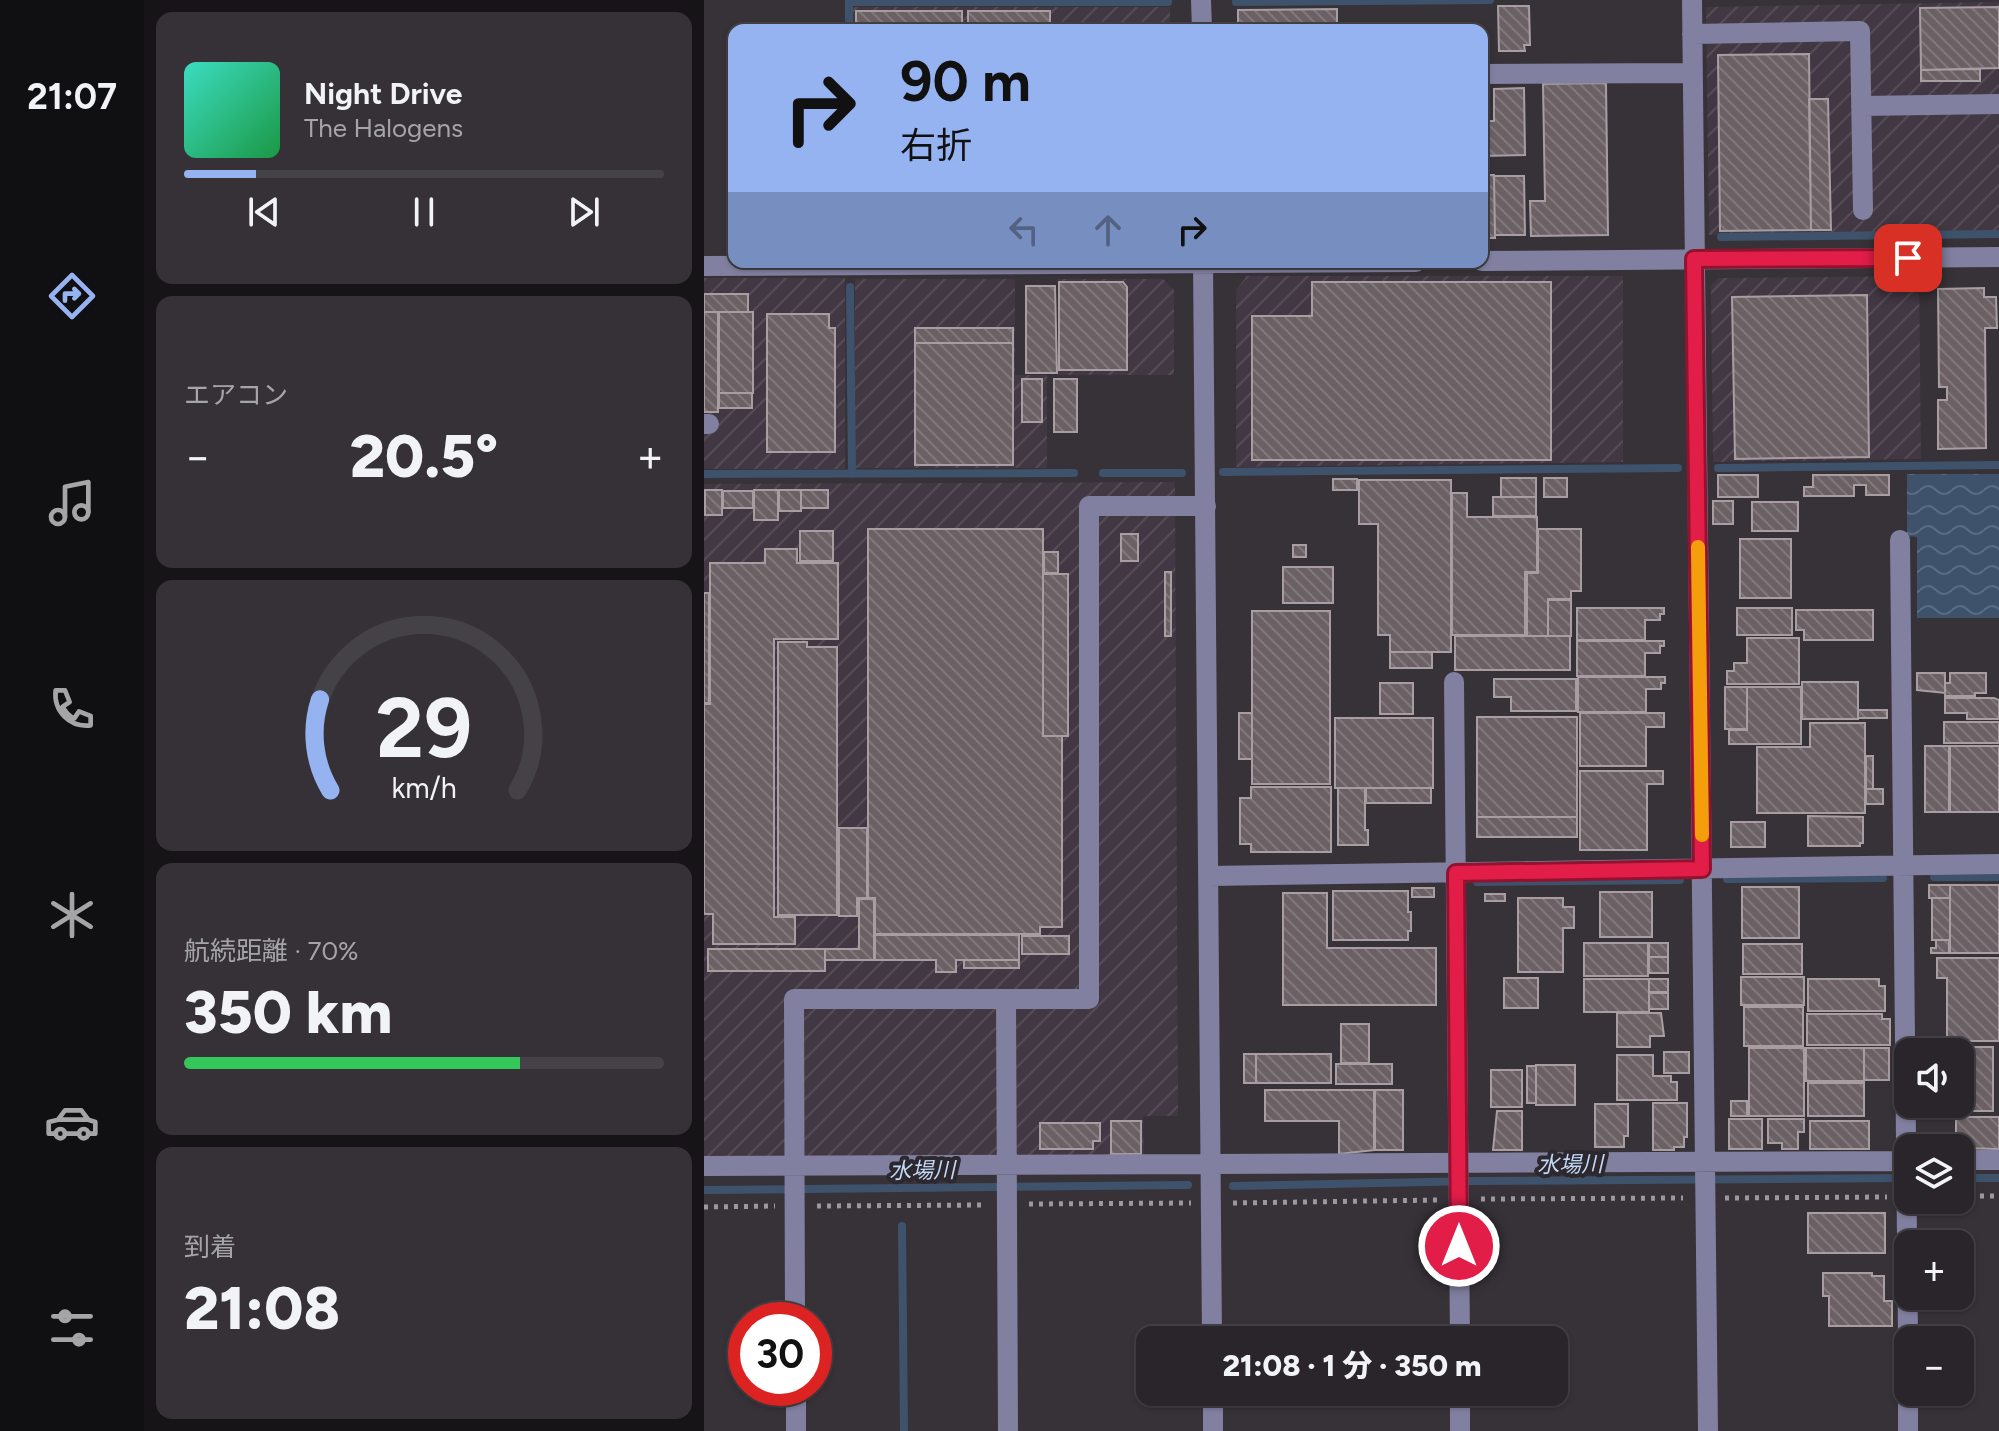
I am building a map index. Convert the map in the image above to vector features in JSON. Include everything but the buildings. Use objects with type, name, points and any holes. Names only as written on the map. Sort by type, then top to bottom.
[{"type":"street","points":[[1201,0],[1202,24]]},
{"type":"street","points":[[1692,0],[1708,1431]]},
{"type":"street","points":[[1692,34],[1860,31],[1863,210]]},
{"type":"street","points":[[1488,74],[1692,73]]},
{"type":"street","points":[[1861,106],[1999,104]]},
{"type":"street","points":[[1488,261],[1999,257]]},
{"type":"street","points":[[704,266],[728,266]]},
{"type":"street","points":[[1203,268],[1212,1326]]},
{"type":"street","points":[[795,1302],[794,999],[1089,999],[1089,506],[1206,506]]},
{"type":"street","points":[[1900,540],[1908,1134]]},
{"type":"street","points":[[1454,682],[1460,1326]]},
{"type":"street","points":[[1209,876],[1999,864]]},
{"type":"street","points":[[1006,999],[1008,1431]]},
{"type":"street","points":[[1974,1160],[1999,1160]]},
{"type":"street","points":[[704,1166],[794,1172],[1211,1164],[1459,1182],[1706,1180],[1894,1162]]},
{"type":"street","points":[[1907,1214],[1908,1326]]},
{"type":"street","points":[[796,1406],[796,1431]]},
{"type":"street","points":[[1213,1406],[1213,1431]]},
{"type":"street","points":[[1460,1406],[1460,1431]]},
{"type":"street","points":[[1908,1406],[1908,1431]]},
{"type":"path","points":[[704,1207],[1007,1201],[1211,1203],[1459,1182],[1706,1180],[1894,1196]]},
{"type":"path","points":[[1974,1196],[1999,1196]]},
{"type":"shaded area","points":[[1999,2],[1999,231],[1709,235],[1706,7]]},
{"type":"shaded area","points":[[852,7],[1170,7],[1170,24],[852,24]]},
{"type":"shaded area","points":[[1247,276],[1623,276],[1623,462],[1236,467],[1236,290]]},
{"type":"shaded area","points":[[1919,276],[1921,459],[1713,462],[1711,286],[1718,278]]},
{"type":"shaded area","points":[[704,278],[845,278],[845,469],[704,469]]},
{"type":"shaded area","points":[[855,279],[1015,279],[1015,375],[1047,375],[1047,468],[855,468]]},
{"type":"shaded area","points":[[1058,279],[1163,279],[1174,290],[1174,375],[1058,375]]},
{"type":"shaded area","points":[[1175,482],[1178,1116],[1143,1116],[1144,1156],[704,1158],[704,484]]},
{"type":"water","points":[[1907,474],[1999,474],[1999,618],[1917,618],[1917,537],[1907,536]]},
{"type":"waterway","points":[[849,0],[849,24]]},
{"type":"waterway","points":[[1236,2],[1490,0]]},
{"type":"waterway","points":[[849,2],[1168,2]]},
{"type":"waterway","points":[[1721,237],[1999,234]]},
{"type":"waterway","points":[[850,287],[852,474]]},
{"type":"waterway","points":[[1718,468],[1999,465]]},
{"type":"waterway","points":[[1223,472],[1678,468]]},
{"type":"waterway","points":[[704,474],[1074,473]]},
{"type":"waterway","points":[[1103,473],[1182,473]]},
{"type":"waterway","points":[[1934,877],[1999,877]]},
{"type":"waterway","points":[[1727,879],[1883,878]]},
{"type":"waterway","points":[[1477,882],[1680,880]]},
{"type":"waterway","name":"水場川","points":[[1233,1186],[1894,1178]]},
{"type":"waterway","name":"水場川","points":[[1974,1178],[1999,1178]]},
{"type":"waterway","name":"水場川","points":[[704,1190],[1188,1185]]},
{"type":"waterway","points":[[902,1226],[904,1431]]},
{"type":"slow traffic","points":[[1698,547],[1702,835]]},
{"type":"route","points":[[1459,1246],[1456,873],[1702,869],[1694,259],[1908,258]]}]
